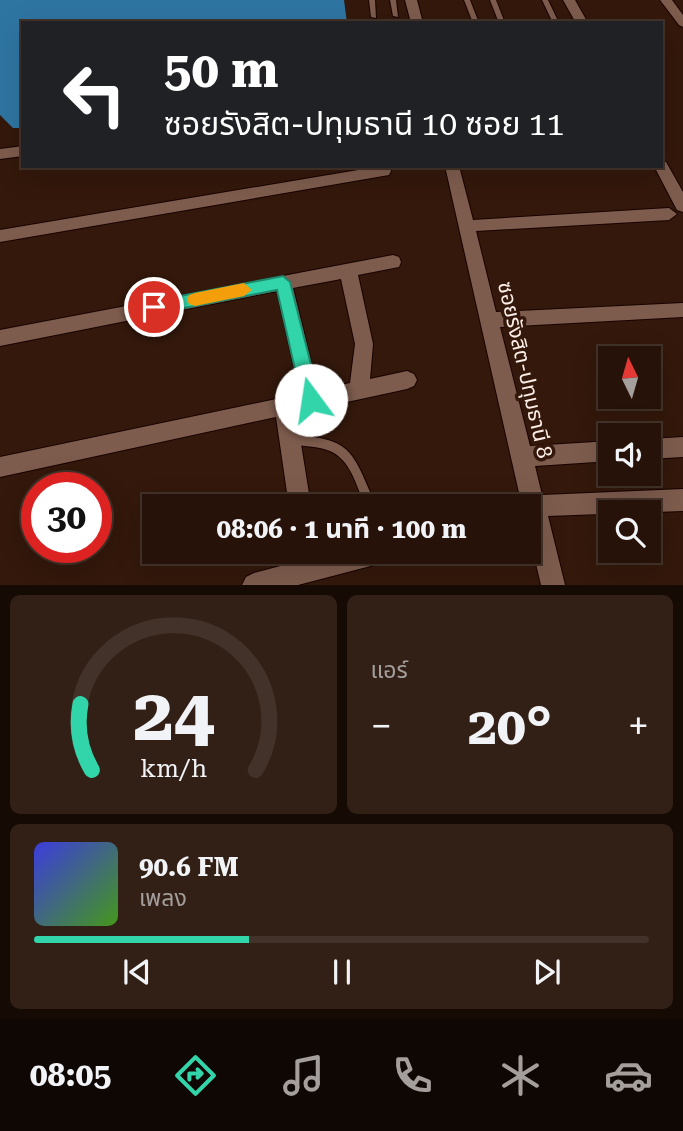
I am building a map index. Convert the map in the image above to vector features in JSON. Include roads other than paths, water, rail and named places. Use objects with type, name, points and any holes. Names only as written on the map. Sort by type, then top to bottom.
[{"type":"street","points":[[411,0],[416,21]]},
{"type":"street","points":[[569,0],[581,21]]},
{"type":"street","points":[[666,0],[683,23]]},
{"type":"street","points":[[0,154],[21,151]]},
{"type":"street","name":"ซอยรังสิต-ปทุมธานี 8","points":[[452,168],[530,494]]},
{"type":"street","points":[[467,226],[676,210],[662,168]]},
{"type":"street","points":[[0,236],[384,171]]},
{"type":"street","points":[[0,338],[393,262]]},
{"type":"street","points":[[348,270],[363,344],[364,360],[359,390]]},
{"type":"street","points":[[283,282],[311,400]]},
{"type":"street","points":[[490,320],[683,310]]},
{"type":"street","points":[[0,467],[407,380]]},
{"type":"street","points":[[285,407],[298,494]]},
{"type":"street","points":[[661,448],[683,447]]},
{"type":"street","points":[[521,457],[598,452]]},
{"type":"street","points":[[541,506],[683,499]]},
{"type":"street","name":"ซอยรังสิต-ปทุมธานี 8","points":[[541,538],[553,585]]},
{"type":"street","points":[[254,585],[301,564]]},
{"type":"lane","points":[[372,0],[374,17]]},
{"type":"lane","points":[[393,0],[396,16]]},
{"type":"lane","points":[[467,0],[475,21]]},
{"type":"lane","points":[[493,0],[501,21]]},
{"type":"lane","points":[[545,0],[555,21]]},
{"type":"lane","points":[[290,439],[323,443],[342,449],[351,457],[366,494]]},
{"type":"water","points":[[0,0],[344,0],[347,21],[21,21],[21,128],[13,128],[0,115]]}]
